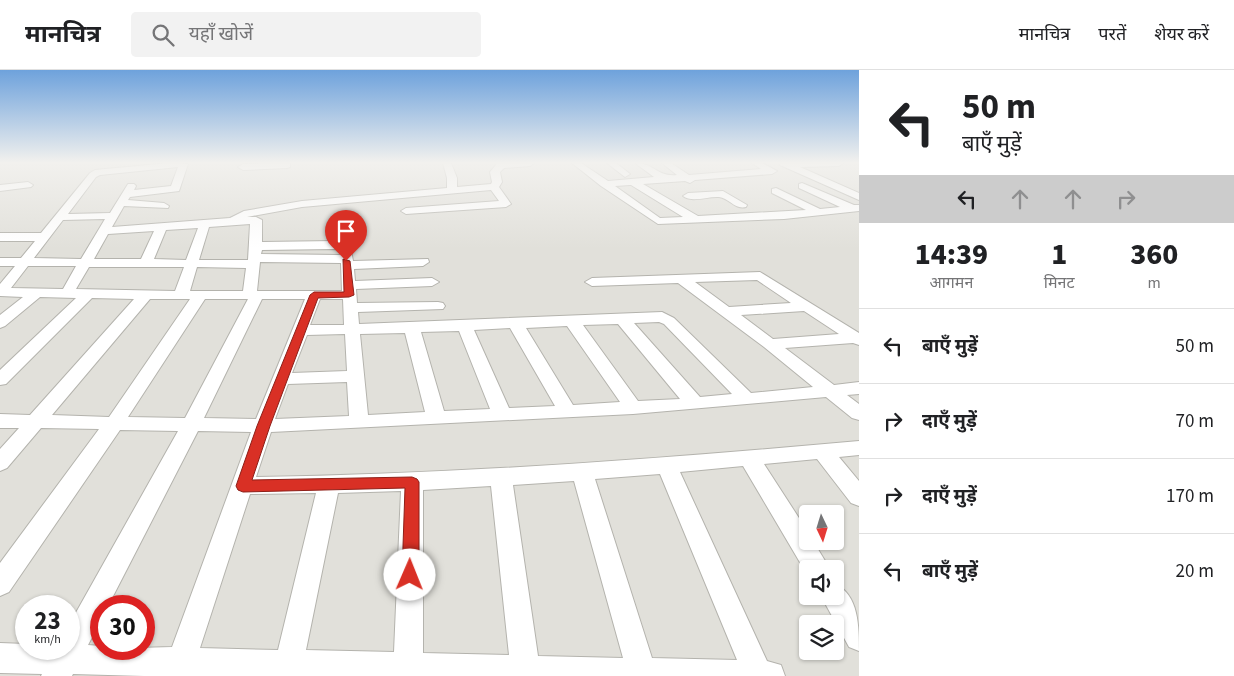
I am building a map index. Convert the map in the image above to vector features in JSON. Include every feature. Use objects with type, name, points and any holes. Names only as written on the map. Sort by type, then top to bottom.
[{"type":"street","points":[[0,292],[80,191]]},
{"type":"street","points":[[67,293],[128,191]]},
{"type":"street","points":[[124,199],[160,191]]},
{"type":"street","points":[[234,221],[244,214],[302,204],[438,191]]},
{"type":"street","points":[[406,211],[506,204],[497,191]]},
{"type":"street","points":[[615,191],[658,221],[774,217],[855,208]]},
{"type":"street","points":[[649,191],[695,219]]},
{"type":"street","points":[[709,191],[713,194]]},
{"type":"street","points":[[777,191],[820,213]]},
{"type":"street","points":[[815,191],[855,208]]},
{"type":"street","points":[[846,191],[859,197]]},
{"type":"street","points":[[681,192],[723,194],[742,205]]},
{"type":"street","points":[[681,192],[707,207]]},
{"type":"street","points":[[124,199],[164,206]]},
{"type":"street","points":[[61,216],[113,216]]},
{"type":"street","points":[[60,668],[191,426],[253,295],[254,256],[258,221],[234,221],[104,231]]},
{"type":"street","points":[[181,295],[193,264],[205,223]]},
{"type":"street","points":[[145,264],[162,226]]},
{"type":"street","points":[[0,237],[44,238]]},
{"type":"street","points":[[0,262],[193,264],[341,245],[346,248],[359,422]]},
{"type":"street","points":[[346,262],[423,262]]},
{"type":"street","points":[[592,282],[760,276],[857,339]]},
{"type":"street","points":[[681,279],[770,344],[859,414]]},
{"type":"street","points":[[349,296],[432,282]]},
{"type":"street","points":[[0,292],[349,296],[438,306]]},
{"type":"street","points":[[0,323],[36,293]]},
{"type":"street","points":[[0,380],[88,294]]},
{"type":"street","points":[[0,463],[146,294]]},
{"type":"street","points":[[0,584],[113,425],[201,294]]},
{"type":"street","points":[[178,669],[263,426],[314,295]]},
{"type":"street","points":[[726,312],[807,306]]},
{"type":"street","points":[[301,330],[412,328],[662,317],[669,321],[747,399]]},
{"type":"street","points":[[621,318],[695,404]]},
{"type":"street","points":[[571,320],[633,408]]},
{"type":"street","points":[[515,323],[568,412]]},
{"type":"street","points":[[465,326],[502,415]]},
{"type":"street","points":[[412,328],[436,418]]},
{"type":"street","points":[[770,344],[857,339]]},
{"type":"street","points":[[282,379],[356,376]]},
{"type":"street","points":[[0,422],[263,426],[633,408],[859,388]]},
{"type":"street","points":[[243,486],[412,482],[501,477],[667,466],[859,448]]},
{"type":"street","points":[[823,452],[859,497]]},
{"type":"street","points":[[749,458],[811,560]]},
{"type":"street","points":[[667,466],[758,676]]},
{"type":"street","points":[[582,472],[642,673]]},
{"type":"street","points":[[501,477],[525,670]]},
{"type":"street","points":[[408,667],[412,482]]},
{"type":"street","points":[[289,664],[329,484]]},
{"type":"street","points":[[839,605],[859,637]]},
{"type":"street","points":[[0,658],[60,668],[178,669],[289,664],[525,670],[561,673],[770,676]]},
{"type":"route","points":[[346,261],[349,295],[314,295],[263,426],[243,486],[412,482],[410,575]]}]
